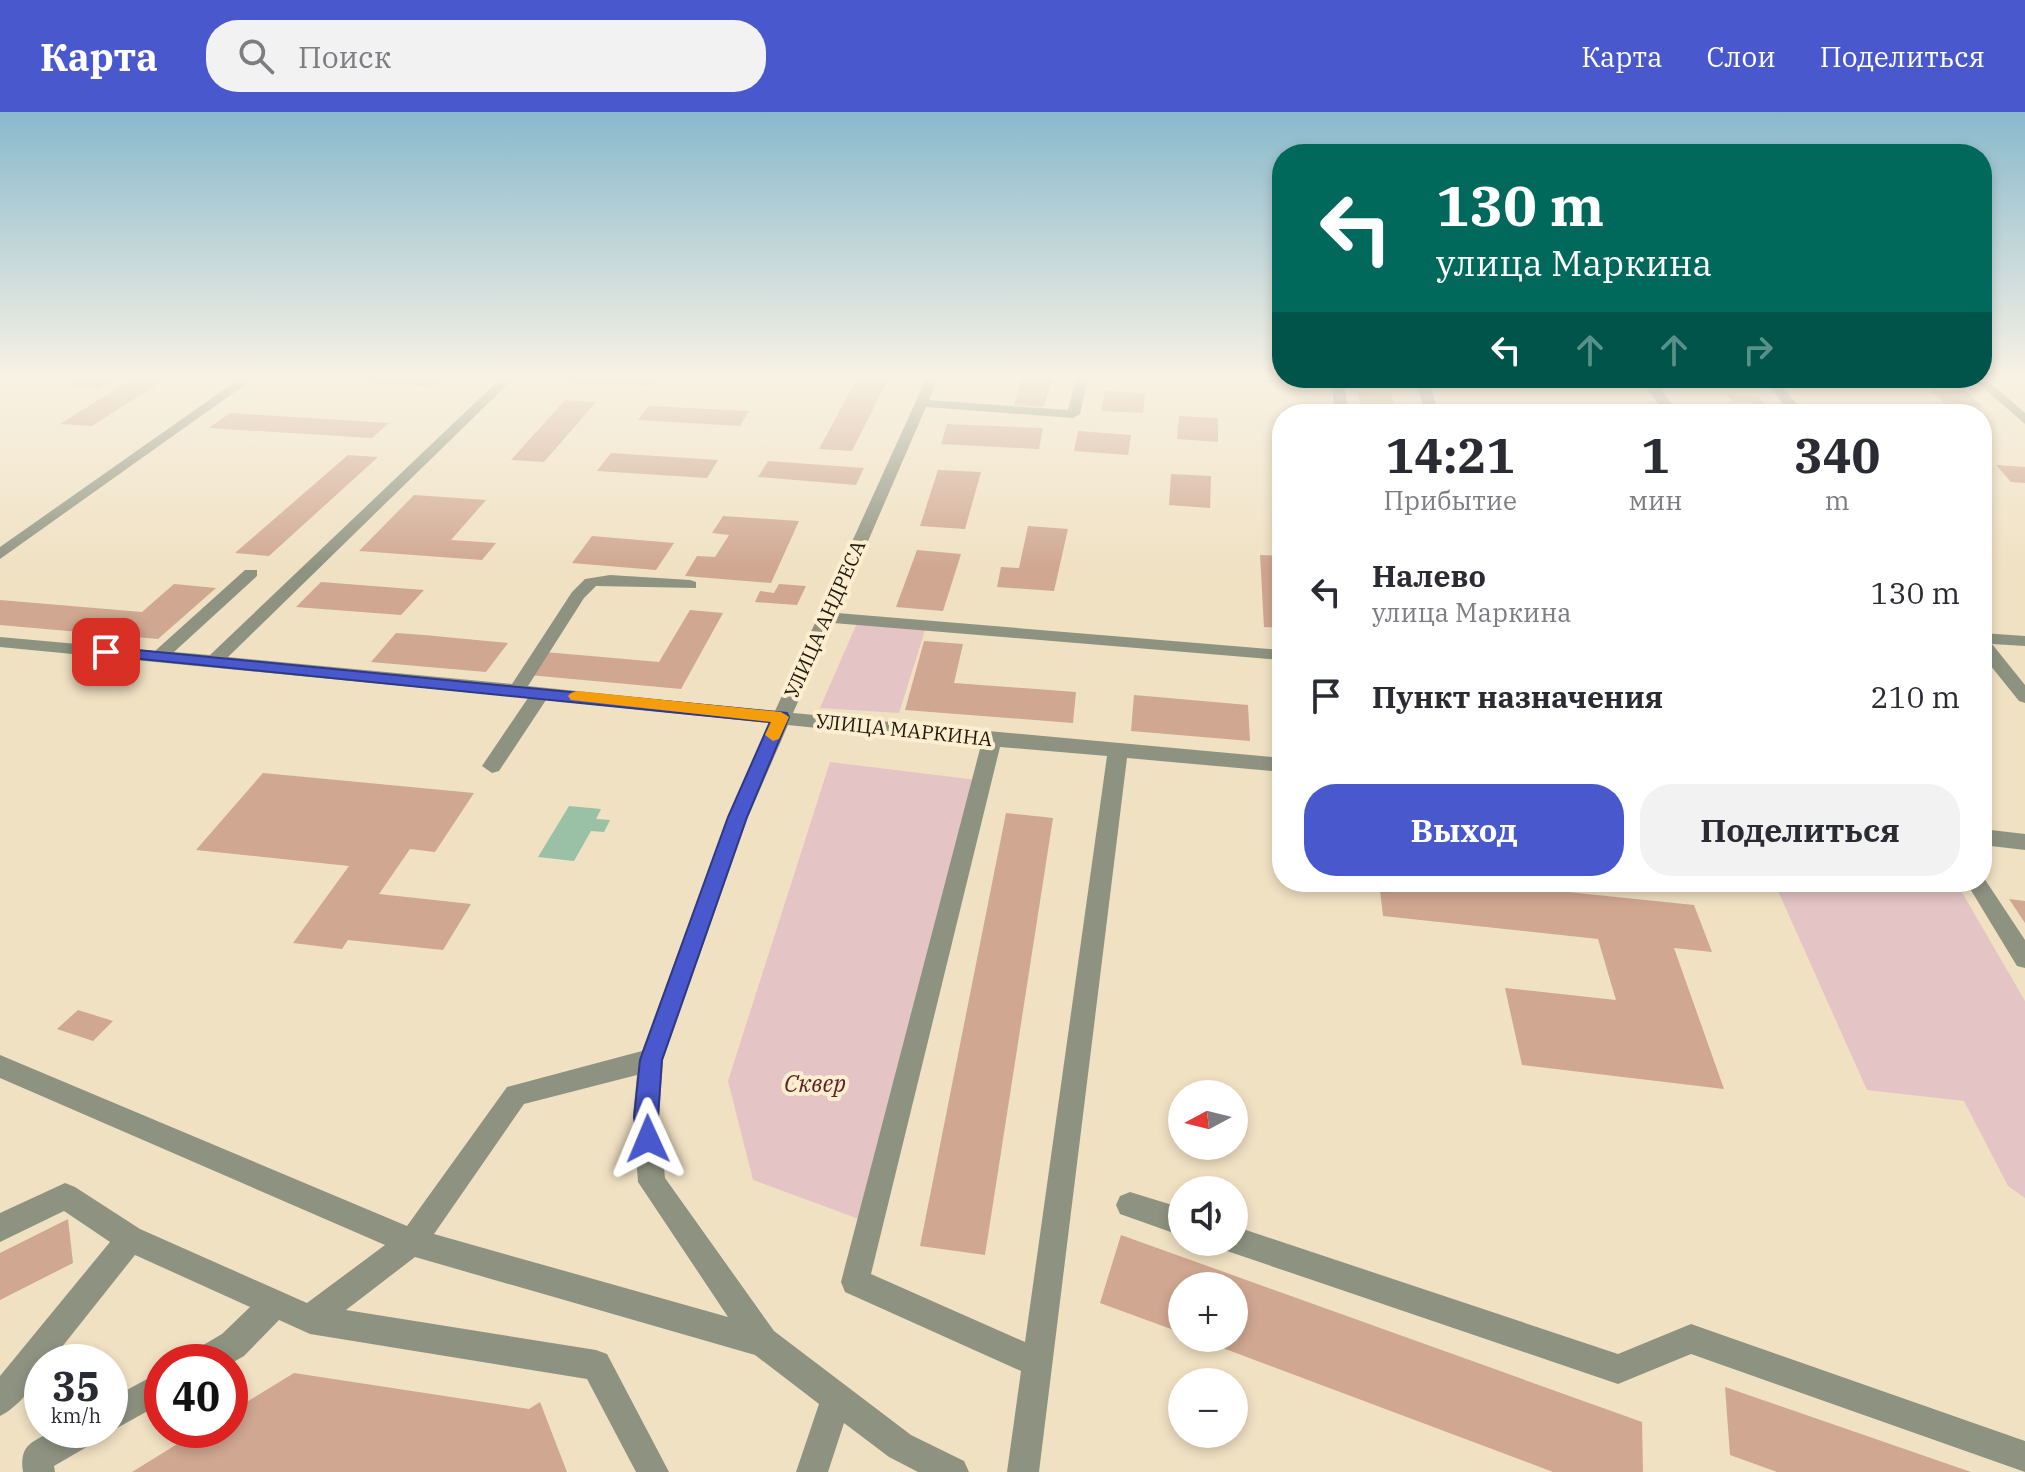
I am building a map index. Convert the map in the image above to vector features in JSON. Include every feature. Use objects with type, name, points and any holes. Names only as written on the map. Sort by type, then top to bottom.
[{"type":"street","points":[[0,554],[157,442]]},
{"type":"street","points":[[214,661],[441,442]]},
{"type":"street","name":"УЛИЦА АНДРЕСА","points":[[763,1342],[652,1182],[646,1117],[651,1060],[738,817],[903,442]]},
{"type":"street","points":[[0,538],[19,540]]},
{"type":"street","points":[[159,656],[251,573]]},
{"type":"street","points":[[517,690],[578,595],[591,582],[610,580],[690,585]]},
{"type":"street","points":[[826,617],[1272,654]]},
{"type":"street","points":[[1992,641],[2025,641]]},
{"type":"street","name":"УЛИЦА МАРКИНА","points":[[0,642],[517,690],[992,740],[1272,764]]},
{"type":"street","points":[[1992,654],[2025,697]]},
{"type":"street","points":[[492,766],[541,693]]},
{"type":"street","points":[[992,740],[855,1282],[1036,1362]]},
{"type":"street","points":[[1023,1472],[1118,750]]},
{"type":"street","points":[[1992,838],[2025,842]]},
{"type":"street","points":[[1983,892],[2025,959]]},
{"type":"street","points":[[310,1319],[412,1242],[516,1095],[651,1060]]},
{"type":"street","points":[[0,1066],[412,1242],[763,1342],[900,1446],[953,1472]]},
{"type":"street","points":[[0,1228],[65,1196],[130,1239],[310,1319],[596,1365],[653,1472]]},
{"type":"street","points":[[1130,1205],[1168,1217]]},
{"type":"street","points":[[0,1400],[130,1239]]},
{"type":"street","points":[[1248,1245],[1618,1369],[1691,1339],[2025,1457]]},
{"type":"street","points":[[234,1344],[275,1303]]},
{"type":"street","points":[[812,1472],[837,1398]]},
{"type":"street","points":[[39,1472],[37,1458],[54,1448]]},
{"type":"green space","points":[[857,623],[926,627],[899,713],[820,708]]},
{"type":"green space","name":"Сквер","points":[[830,762],[977,780],[867,1222],[753,1180],[728,1081]]},
{"type":"green space","points":[[1778,892],[1962,892],[2025,1001],[2025,1198],[2008,1186],[1964,1101],[1867,1090]]},
{"type":"shaded area","points":[[569,806],[601,809],[596,819],[610,820],[604,832],[591,831],[574,861],[538,857]]},
{"type":"building","points":[[527,442],[561,442],[544,462],[511,460]]},
{"type":"building","points":[[823,442],[856,442],[852,451],[819,449]]},
{"type":"building","points":[[941,442],[1040,442],[1039,449]]},
{"type":"building","points":[[1076,442],[1130,442],[1128,455],[1074,451]]},
{"type":"building","points":[[611,453],[718,460],[707,478],[597,471]]},
{"type":"building","points":[[348,455],[378,457],[269,556],[235,553]]},
{"type":"building","points":[[768,461],[864,468],[856,485],[758,477]]},
{"type":"building","points":[[1996,465],[2025,467],[2025,483],[2011,482]]},
{"type":"building","points":[[938,470],[981,472],[965,529],[920,526]]},
{"type":"building","points":[[1171,474],[1211,476],[1210,508],[1169,505]]},
{"type":"building","points":[[414,495],[486,500],[451,540],[496,543],[482,560],[359,551]]},
{"type":"building","points":[[723,516],[799,521],[771,583],[685,576],[697,556],[715,557],[729,535],[712,533]]},
{"type":"building","points":[[1028,526],[1068,529],[1054,591],[997,587],[1001,567],[1019,568]]},
{"type":"building","points":[[592,536],[674,543],[656,570],[572,563]]},
{"type":"building","points":[[917,550],[961,554],[943,611],[896,607]]},
{"type":"building","points":[[1260,555],[1272,556],[1272,627],[1264,627]]},
{"type":"building","points":[[321,582],[424,590],[401,615],[296,607]]},
{"type":"building","points":[[174,584],[216,588],[158,639],[0,625],[0,600],[142,612]]},
{"type":"building","points":[[779,584],[806,586],[797,605],[755,602],[760,591],[774,593]]},
{"type":"building","points":[[690,610],[723,613],[681,689],[529,675],[545,652],[659,662]]},
{"type":"building","points":[[396,633],[508,643],[486,672],[371,662]]},
{"type":"building","points":[[924,641],[963,644],[954,683],[1076,692],[1073,723],[905,710]]},
{"type":"building","points":[[1134,695],[1248,705],[1250,741],[1131,731]]},
{"type":"building","points":[[263,773],[474,793],[435,852],[410,849],[379,894],[471,904],[443,950],[348,940],[342,949],[293,943],[349,866],[196,850]]},
{"type":"building","points":[[1006,813],[1053,818],[985,1255],[920,1246]]},
{"type":"building","points":[[1380,892],[1567,892],[1694,905],[1712,952],[1674,948],[1724,1089],[1522,1065],[1505,988],[1616,1000],[1598,939],[1383,916]]},
{"type":"building","points":[[2009,899],[2025,901],[2025,923]]},
{"type":"building","points":[[78,1010],[113,1021],[93,1041],[57,1029]]},
{"type":"building","points":[[68,1219],[73,1263],[0,1300],[0,1253]]},
{"type":"building","points":[[1121,1235],[1168,1252],[1168,1256],[1180,1256],[1224,1272],[1168,1272],[1168,1328],[1100,1303]]},
{"type":"building","points":[[1248,1281],[1642,1422],[1643,1472],[1553,1472],[1233,1352],[1248,1352]]},
{"type":"building","points":[[294,1373],[529,1409],[540,1402],[567,1472],[132,1472],[171,1448],[248,1448],[248,1401]]},
{"type":"building","points":[[1725,1387],[1971,1472],[1777,1472],[1730,1455]]},
{"type":"slow traffic","points":[[577,696],[781,717],[773,735]]},
{"type":"route","points":[[106,652],[781,717],[738,817],[651,1060],[646,1117],[648,1139]]}]
